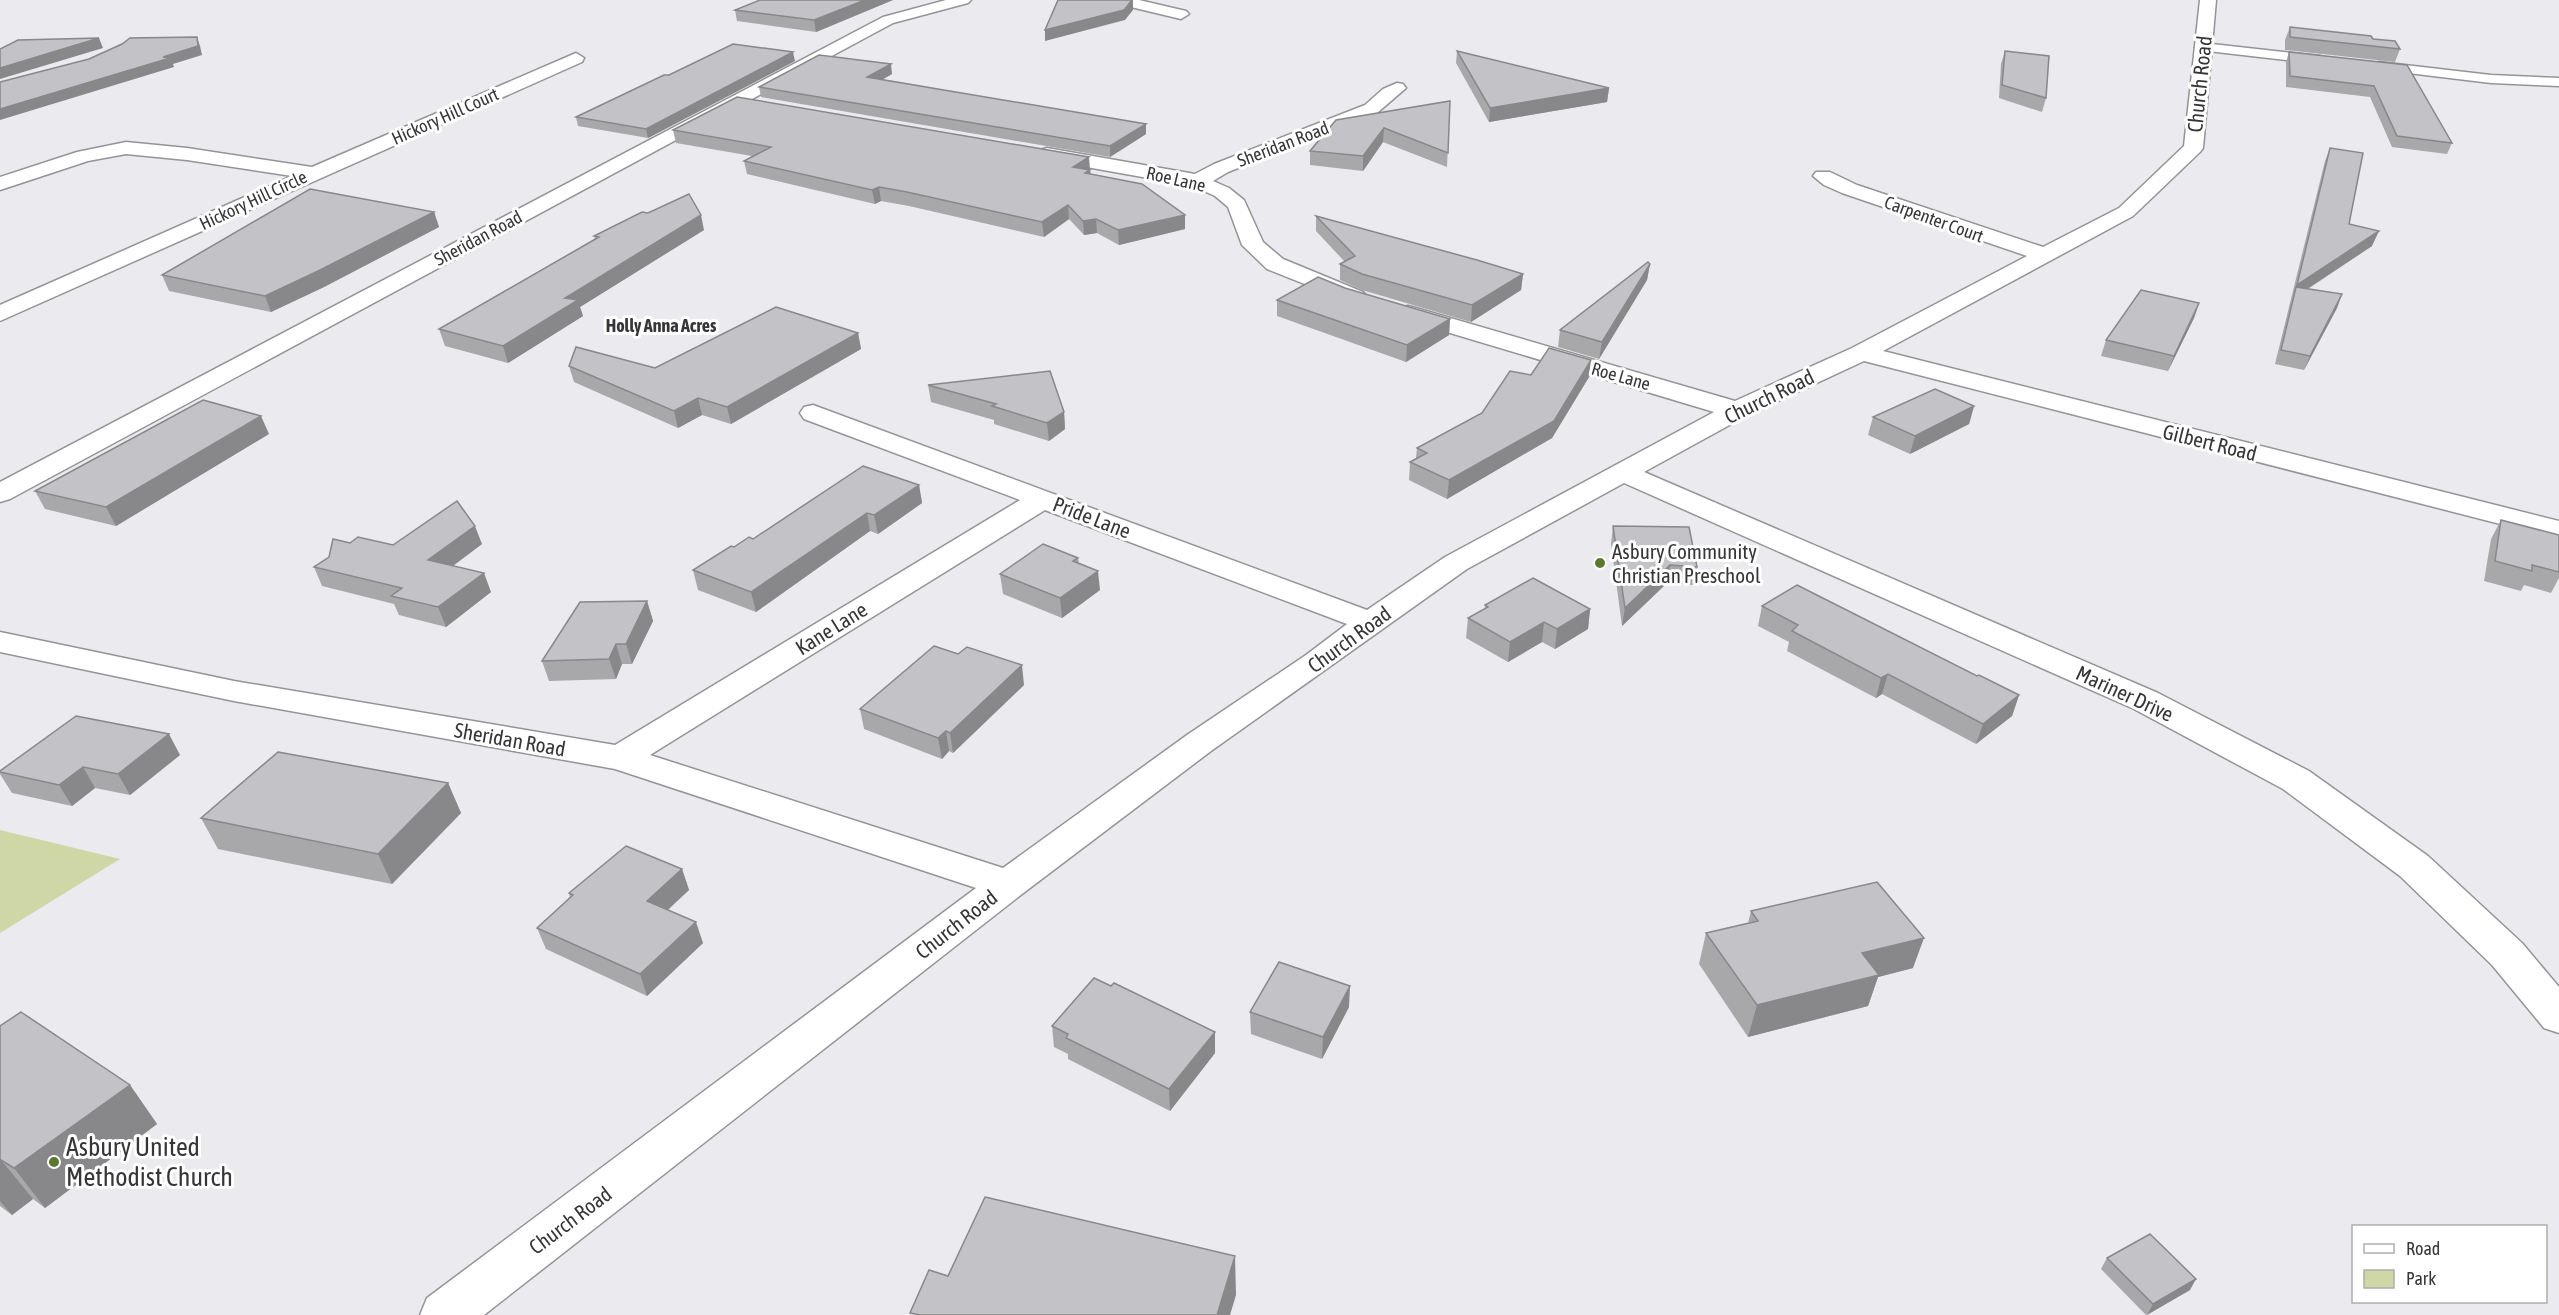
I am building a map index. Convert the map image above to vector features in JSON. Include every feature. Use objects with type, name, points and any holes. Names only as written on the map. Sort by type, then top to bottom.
[{"type":"street","name":"Sheridan Road","points":[[0,493],[888,20],[963,0]]},
{"type":"street","points":[[1119,0],[1181,14]]},
{"type":"street","name":"Church Road","points":[[446,1315],[1008,884],[1198,743],[1318,662],[1370,622],[1456,563],[1737,410],[1861,353],[2126,212],[2193,148],[2208,0]]},
{"type":"street","name":"Hickory Hill Court","points":[[314,173],[576,58]]},
{"type":"street","name":"Sheridan Road","points":[[1198,180],[1221,168],[1371,109],[1397,88]]},
{"type":"street","points":[[738,101],[773,107]]},
{"type":"street","name":"Hickory Hill Circle","points":[[0,184],[84,156],[126,148],[187,154],[314,173]]},
{"type":"street","name":"Roe Lane","points":[[1021,150],[1198,180],[1222,192],[1237,204],[1252,245],[1275,264],[1353,297],[1737,410]]},
{"type":"street","name":"Hickory Hill Circle","points":[[0,314],[314,173]]},
{"type":"street","name":"Carpenter Court","points":[[1823,176],[1837,186],[2047,255]]},
{"type":"street","name":"Gilbert Road","points":[[1861,353],[2559,530]]},
{"type":"street","name":"Pride Lane","points":[[813,413],[1370,622]]},
{"type":"street","name":"Mariner Drive","points":[[1624,472],[2146,701],[2296,780],[2414,866],[2507,954],[2559,1016]]},
{"type":"street","name":"Kane Lane","points":[[620,758],[1042,499]]},
{"type":"street","name":"Sheridan Road","points":[[0,642],[234,691],[620,758],[1008,884]]},
{"type":"lane","points":[[2203,47],[2330,61]]},
{"type":"lane","points":[[2365,65],[2491,79],[2559,82]]},
{"type":"green space","points":[[0,830],[120,859],[0,933]]},
{"type":"building","points":[[760,0],[865,0],[814,20],[735,10]]},
{"type":"building","points":[[1058,0],[1132,0],[1124,10],[1045,30]]},
{"type":"building","points":[[2290,27],[2371,36],[2373,39],[2395,41],[2400,49],[2290,37]]},
{"type":"building","points":[[197,37],[198,46],[163,57],[170,58],[0,109],[0,82],[89,59],[130,38]]},
{"type":"building","points":[[99,38],[0,68],[0,49],[18,40]]},
{"type":"building","points":[[733,44],[793,52],[646,129],[576,117],[664,75],[669,75]]},
{"type":"building","points":[[1457,51],[1609,88],[1490,108]]},
{"type":"building","points":[[2005,51],[2049,56],[2046,98],[2002,85]]},
{"type":"building","points":[[2289,52],[2407,65],[2452,143],[2397,136],[2374,86],[2290,76]]},
{"type":"building","points":[[819,55],[891,64],[867,77],[1146,124],[1110,146],[759,87]]},
{"type":"building","points":[[737,97],[1089,157],[1073,167],[1090,170],[1085,173],[1142,184],[1185,215],[1118,230],[1096,219],[1083,221],[1068,205],[1042,222],[907,192],[879,187],[872,190],[744,161],[771,147],[673,130]]},
{"type":"building","points":[[1450,101],[1448,153],[1384,128],[1363,156],[1310,151],[1336,120]]},
{"type":"building","points":[[2330,148],[2363,153],[2349,224],[2379,231],[2297,285]]},
{"type":"building","points":[[310,189],[434,212],[265,296],[162,275]]},
{"type":"building","points":[[689,194],[701,215],[565,298],[578,300],[503,346],[439,329],[599,237],[594,236],[642,212],[648,213]]},
{"type":"building","points":[[1316,216],[1523,274],[1472,305],[1362,274],[1340,264],[1355,256]]},
{"type":"building","points":[[1648,262],[1650,264],[1602,342],[1560,330]]},
{"type":"building","points":[[1318,277],[1345,288],[1450,319],[1407,345],[1277,300]]},
{"type":"building","points":[[2296,287],[2342,294],[2310,356],[2281,350]]},
{"type":"building","points":[[2141,290],[2199,303],[2174,356],[2106,340]]},
{"type":"building","points":[[776,307],[858,333],[727,407],[698,398],[674,411],[569,366],[576,347],[655,368]]},
{"type":"building","points":[[1549,348],[1591,360],[1554,421],[1449,480],[1410,462],[1427,453],[1417,448],[1482,413],[1510,371],[1531,375]]},
{"type":"building","points":[[1050,371],[1064,412],[1047,423],[992,406],[996,404],[928,385]]},
{"type":"building","points":[[1935,389],[1974,406],[1915,436],[1873,417]]},
{"type":"building","points":[[203,400],[261,416],[106,507],[35,491]]},
{"type":"building","points":[[863,466],[919,485],[874,515],[867,513],[751,592],[693,570],[731,546],[734,547],[749,537],[753,539]]},
{"type":"building","points":[[457,501],[475,526],[428,560],[484,573],[438,607],[391,596],[402,588],[314,567],[329,557],[333,539],[350,543],[358,537],[393,545]]},
{"type":"building","points":[[2501,520],[2559,535],[2559,572],[2532,565],[2532,571],[2495,561]]},
{"type":"building","points":[[1613,526],[1689,527],[1697,567],[1670,565],[1625,608]]},
{"type":"building","points":[[1043,544],[1078,558],[1073,561],[1098,571],[1060,598],[1000,574]]},
{"type":"building","points":[[1533,578],[1590,609],[1557,629],[1544,622],[1510,642],[1468,618],[1488,607],[1485,605]]},
{"type":"building","points":[[1797,585],[2019,695],[1983,724],[1888,674],[1881,678],[1792,631],[1798,625],[1762,606]]},
{"type":"building","points":[[647,601],[626,644],[616,644],[609,659],[542,661],[580,602]]},
{"type":"building","points":[[934,646],[958,654],[967,647],[1022,665],[950,733],[946,731],[938,738],[860,709]]},
{"type":"building","points":[[76,716],[169,734],[118,774],[83,767],[59,785],[0,772]]},
{"type":"building","points":[[278,752],[448,783],[378,854],[201,818]]},
{"type":"building","points":[[626,846],[682,869],[647,901],[696,922],[640,974],[537,928],[573,895],[569,893]]},
{"type":"building","points":[[1877,882],[1924,938],[1862,953],[1879,975],[1757,1005],[1706,933],[1758,921],[1751,911]]},
{"type":"building","points":[[1279,962],[1350,986],[1323,1037],[1250,1012]]},
{"type":"building","points":[[1094,978],[1111,986],[1114,983],[1215,1032],[1169,1089],[1066,1038],[1068,1034],[1052,1026]]},
{"type":"building","points":[[21,1012],[130,1085],[14,1168],[0,1161],[0,1026]]},
{"type":"building","points":[[985,1197],[1235,1256],[1217,1315],[920,1315],[910,1313],[929,1270],[948,1276]]},
{"type":"building","points":[[2150,1234],[2196,1279],[2153,1304],[2107,1258]]},
{"type":"place","name":"Asbury Community Christian Preschool","points":[[1600,563]]},
{"type":"place","name":"Asbury United Methodist Church","points":[[54,1162]]},
{"type":"district","name":"Holly Anna Acres","points":[[661,325]]}]
